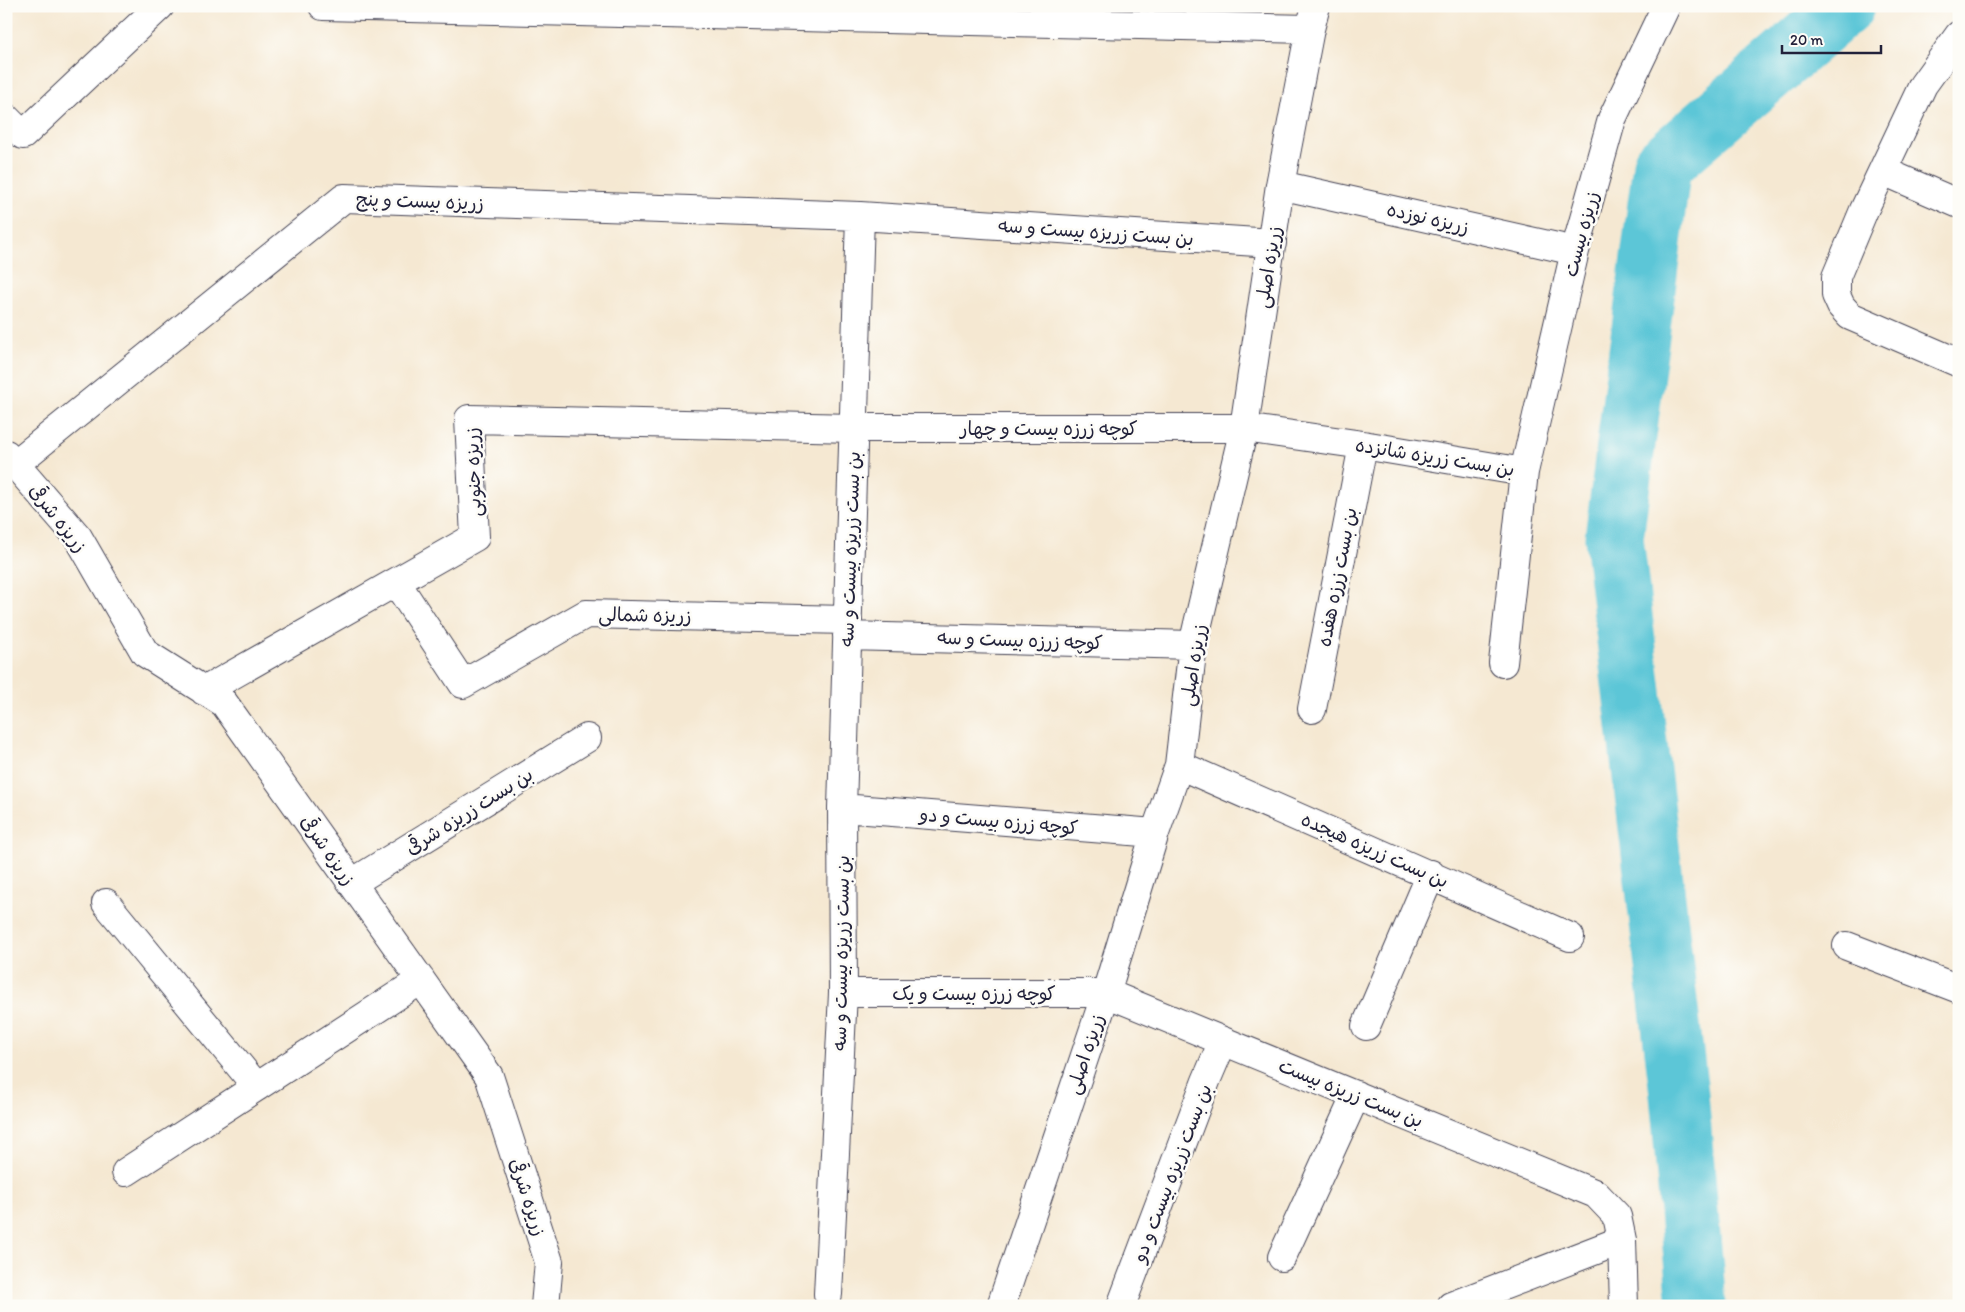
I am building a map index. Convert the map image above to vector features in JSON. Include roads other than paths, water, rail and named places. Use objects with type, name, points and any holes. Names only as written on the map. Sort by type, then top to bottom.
[{"type":"street","points":[[6,118],[23,135],[160,6]]},
{"type":"street","points":[[323,6],[1313,18]]},
{"type":"street","name":"زریزه بیست","points":[[1524,472],[1575,251],[1612,119],[1666,6]]},
{"type":"street","name":"زریزه اصلی","points":[[1001,1306],[1106,993],[1155,833],[1179,765],[1193,645],[1244,428],[1280,185],[1313,18]]},
{"type":"street","points":[[1957,43],[1923,85],[1836,277],[1836,295],[1841,306],[1850,316],[1959,363]]},
{"type":"street","points":[[1883,171],[1959,204]]},
{"type":"street","name":"زریزه نوزده","points":[[1280,185],[1575,251]]},
{"type":"street","name":"زریزه بیست و پنج","points":[[10,459],[344,198],[860,216]]},
{"type":"street","name":"بن بست زریزه بیست و سه","points":[[828,1294],[843,993],[842,808],[860,216],[1272,243]]},
{"type":"street","name":"زریزه جنوبی","points":[[204,691],[475,537],[468,419],[854,428]]},
{"type":"street","name":"کوچه زرزه بیست و چهار","points":[[854,428],[1244,428]]},
{"type":"street","name":"بن بست زریزه شانزده","points":[[1244,428],[1362,445],[1524,472],[1503,663]]},
{"type":"street","name":"بن بست زرزه هفده","points":[[1312,709],[1362,445]]},
{"type":"street","name":"زریزه شرقی","points":[[10,459],[78,537],[145,653],[224,702],[489,1076],[550,1262],[544,1306]]},
{"type":"street","name":"زریزه شمالی","points":[[396,582],[463,684],[586,614],[847,628]]},
{"type":"street","name":"کوچه زرزه بیست و سه","points":[[847,628],[1193,645]]},
{"type":"street","name":"بن بست زریزه شرقی","points":[[352,883],[586,738]]},
{"type":"street","name":"بن بست زریزه هیجده","points":[[1179,765],[1570,936]]},
{"type":"street","name":"کوچه زرزه بیست و دو","points":[[842,808],[1155,833]]},
{"type":"street","points":[[1366,1026],[1431,874]]},
{"type":"street","points":[[106,903],[257,1087]]},
{"type":"street","points":[[1846,946],[1959,989]]},
{"type":"street","points":[[126,1172],[421,980]]},
{"type":"street","name":"کوچه زرزه بیست و یک","points":[[843,993],[1106,993]]},
{"type":"street","name":"بن بست زریزه بیست","points":[[1106,993],[1596,1194],[1617,1216],[1622,1240]]},
{"type":"street","name":"بن بست زریزه بیست و دو","points":[[1121,1306],[1202,1091],[1223,1041]]},
{"type":"street","points":[[1282,1257],[1356,1095]]},
{"type":"street","points":[[1451,1306],[1622,1240],[1624,1306]]},
{"type":"waterway","points":[[1697,1306],[1679,1094],[1614,538],[1662,165],[1845,6]]}]
